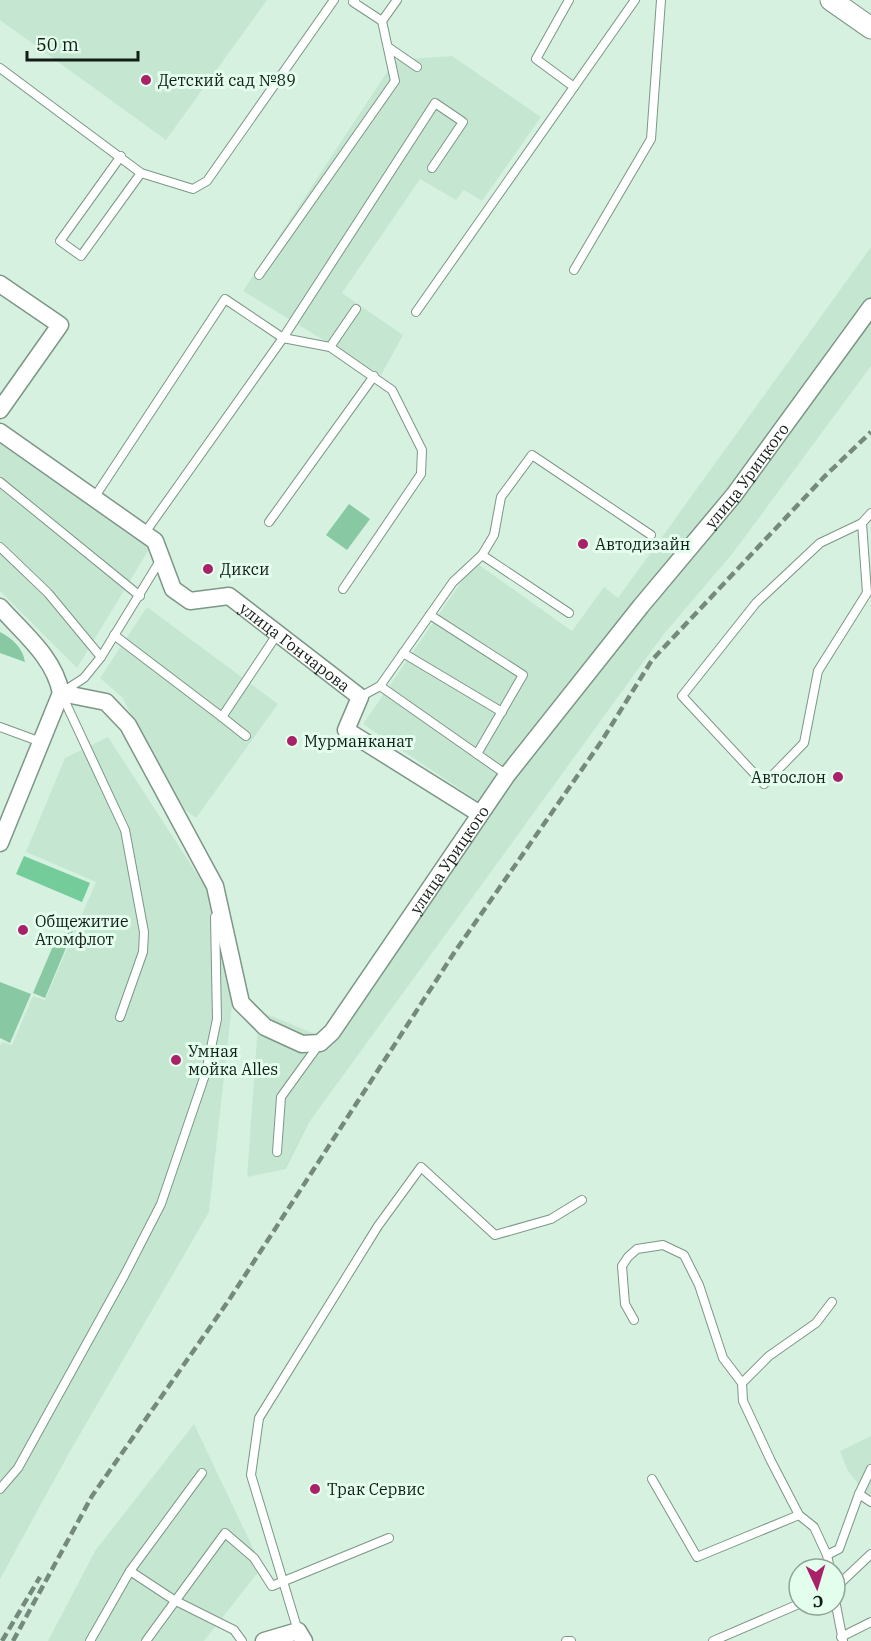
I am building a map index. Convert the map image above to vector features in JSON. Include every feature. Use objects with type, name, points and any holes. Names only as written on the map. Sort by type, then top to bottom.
[{"type":"street","points":[[833,1],[871,28]]},
{"type":"street","points":[[0,284],[60,325],[0,410]]},
{"type":"street","name":"улица Урицкого","points":[[320,1043],[332,1032],[507,774],[641,606],[734,495],[871,307]]},
{"type":"street","name":"улица Гончарова","points":[[0,432],[155,541],[162,555],[172,588],[190,601],[229,596],[360,697],[346,730],[480,814]]},
{"type":"street","points":[[0,607],[48,660],[58,676],[62,693],[5,818],[0,843]]},
{"type":"street","points":[[62,693],[106,702],[123,717],[215,886],[241,1003],[265,1027],[302,1044],[320,1043]]},
{"type":"street","points":[[264,1641],[301,1636]]},
{"type":"lane","points":[[0,68],[141,173],[193,189],[207,181],[334,0]]},
{"type":"lane","points":[[382,21],[397,0]]},
{"type":"lane","points":[[569,0],[536,59],[574,87]]},
{"type":"lane","points":[[416,312],[635,0]]},
{"type":"lane","points":[[574,270],[651,138],[660,0]]},
{"type":"lane","points":[[259,275],[395,81],[382,21],[351,1]]},
{"type":"lane","points":[[388,47],[417,67]]},
{"type":"lane","points":[[144,534],[283,338],[435,103],[463,122],[432,168]]},
{"type":"lane","points":[[121,156],[60,241],[81,256],[141,173]]},
{"type":"lane","points":[[93,498],[225,299],[283,338],[330,346],[374,376],[392,390],[422,450],[421,474],[343,589]]},
{"type":"lane","points":[[330,346],[356,309]]},
{"type":"lane","points":[[269,522],[374,376]]},
{"type":"lane","points":[[360,697],[380,686],[453,582],[483,555],[494,535],[501,497],[532,455],[651,535]]},
{"type":"lane","points":[[0,482],[140,596]]},
{"type":"lane","points":[[862,524],[867,593],[818,671],[804,743],[764,784],[682,696],[756,603],[820,543],[862,524],[871,513]]},
{"type":"lane","points":[[0,547],[48,593],[101,657]]},
{"type":"lane","points":[[120,1017],[143,952],[144,932],[140,909],[125,830],[62,693],[84,678],[101,657],[140,596],[162,555]]},
{"type":"lane","points":[[483,555],[569,613]]},
{"type":"lane","points":[[430,615],[523,675],[477,754]]},
{"type":"lane","points":[[222,717],[278,633]]},
{"type":"lane","points":[[114,635],[246,736]]},
{"type":"lane","points":[[403,653],[502,712]]},
{"type":"lane","points":[[380,686],[507,774]]},
{"type":"lane","points":[[0,727],[41,742]]},
{"type":"lane","points":[[0,1489],[18,1468],[161,1204],[206,1072],[217,1019],[215,886]]},
{"type":"lane","points":[[277,1152],[281,1097],[320,1043]]},
{"type":"lane","points":[[301,1636],[251,1475],[259,1418],[378,1226],[421,1167],[495,1235],[551,1219],[582,1200]]},
{"type":"lane","points":[[634,1320],[625,1304],[622,1266],[628,1257],[637,1249],[663,1245],[684,1255],[699,1285],[723,1358],[742,1383],[743,1401],[799,1515],[814,1527],[827,1555],[839,1549],[859,1494],[871,1469]]},
{"type":"lane","points":[[742,1383],[769,1356],[816,1323],[832,1302]]},
{"type":"lane","points":[[90,1641],[130,1571],[202,1473]]},
{"type":"lane","points":[[652,1479],[697,1557],[799,1515]]},
{"type":"lane","points":[[859,1494],[871,1502]]},
{"type":"lane","points":[[146,1641],[225,1533],[254,1558],[272,1586],[389,1538]]},
{"type":"lane","points":[[847,1577],[871,1554]]},
{"type":"lane","points":[[130,1571],[174,1600],[234,1630],[242,1641]]},
{"type":"lane","points":[[713,1641],[787,1609]]},
{"type":"lane","points":[[838,1617],[842,1639],[871,1622]]},
{"type":"shaded area","name":"Детский сад №89","points":[[0,0],[267,0],[166,140],[0,20]]},
{"type":"shaded area","points":[[452,56],[541,117],[482,201],[464,190],[456,200],[420,179],[342,293],[403,335],[381,375],[243,291],[395,60]]},
{"type":"shaded area","points":[[871,247],[871,366],[733,553],[663,635],[310,1121],[286,1169],[247,1177],[259,1011],[320,1036],[482,804],[363,724],[475,562],[572,631],[604,587],[618,598]]},
{"type":"shaded area","points":[[0,442],[151,546],[77,668],[0,591]]},
{"type":"shaded area","points":[[147,607],[278,704],[196,818],[178,804],[122,697],[100,678]]},
{"type":"shaded area","points":[[108,737],[206,888],[225,970],[232,1005],[209,1212],[69,1453],[0,1579],[0,1046],[2,1042],[12,1045],[33,996],[45,1000],[96,882],[26,852],[65,758]]},
{"type":"shaded area","points":[[194,1424],[262,1567],[204,1641],[48,1641],[95,1551]]},
{"type":"shaded area","points":[[871,1436],[871,1502],[847,1469],[840,1451]]},
{"type":"green space","points":[[349,504],[370,519],[347,550],[326,535]]},
{"type":"green space","points":[[0,632],[16,644],[25,662],[0,653]]},
{"type":"green space","points":[[24,856],[90,883],[82,902],[16,874]]},
{"type":"green space","points":[[73,931],[45,998],[33,993],[56,939],[62,934]]},
{"type":"green space","points":[[0,982],[31,994],[10,1043],[0,1038]]},
{"type":"railway","points":[[13,1641],[92,1496],[229,1300],[454,953],[601,742],[652,660],[825,476],[871,432]]},
{"type":"railway","points":[[2,1641],[40,1577]]},
{"type":"place","name":"Детский сад №89","points":[[146,80]]},
{"type":"place","name":"Автодизайн","points":[[583,544]]},
{"type":"place","name":"Дикси","points":[[208,569]]},
{"type":"place","name":"Мурманканат","points":[[292,741]]},
{"type":"place","name":"Автослон","points":[[838,777]]},
{"type":"place","name":"Общежитие Атомфлот","points":[[23,930]]},
{"type":"place","name":"Умная мойка Alles","points":[[176,1060]]},
{"type":"place","name":"Трак Сервис","points":[[315,1489]]}]
